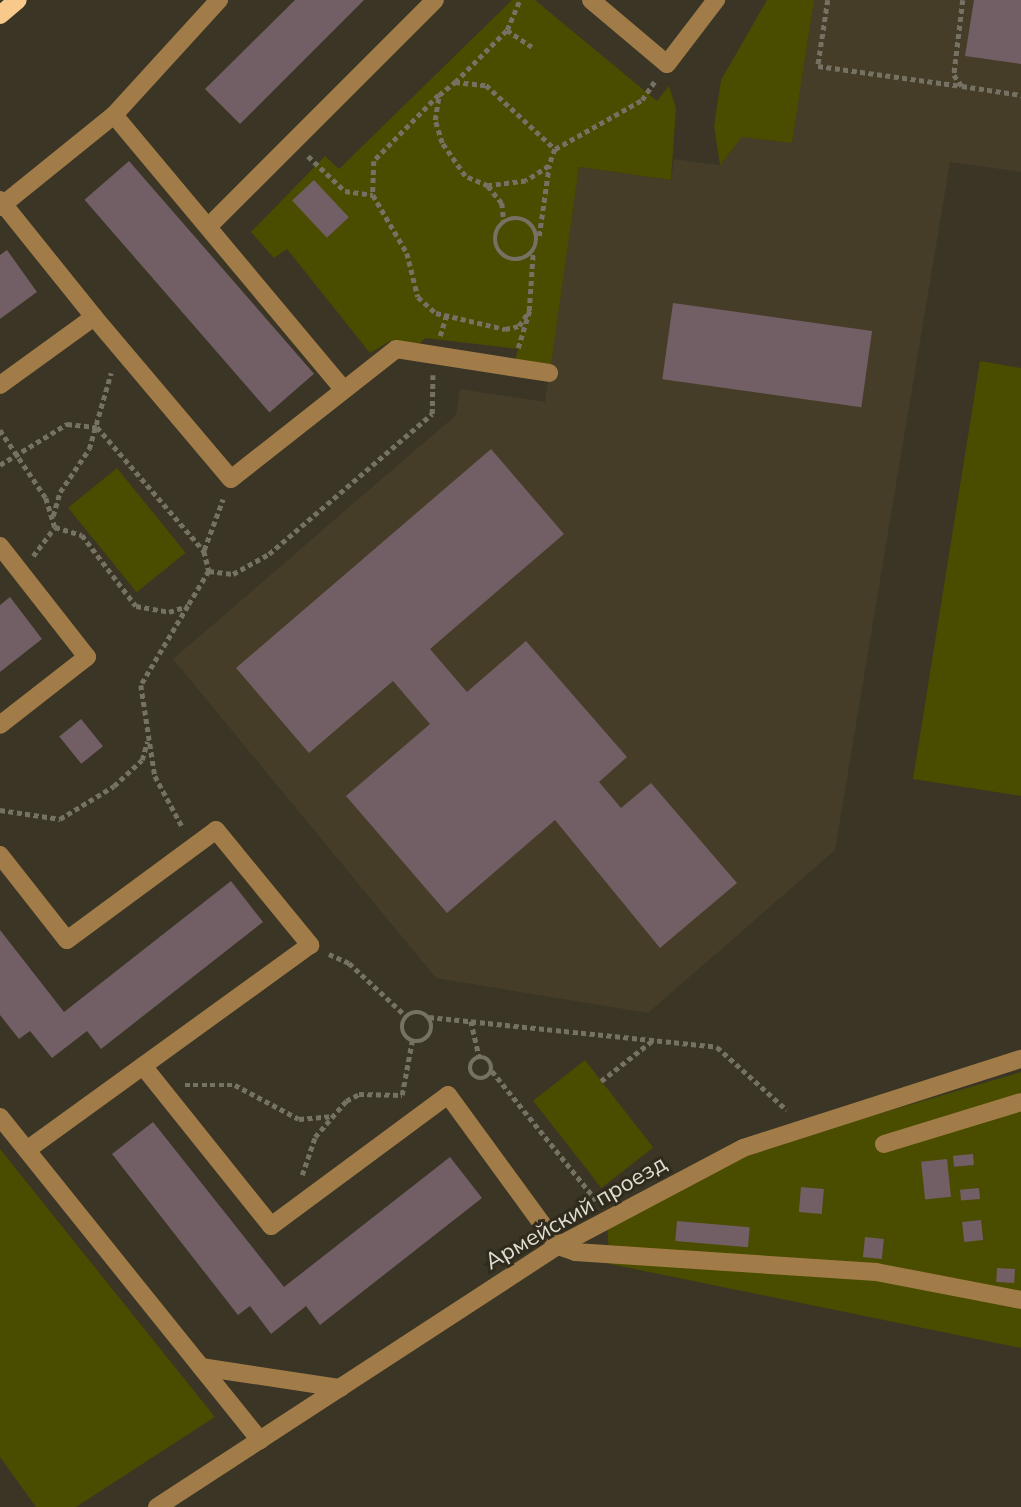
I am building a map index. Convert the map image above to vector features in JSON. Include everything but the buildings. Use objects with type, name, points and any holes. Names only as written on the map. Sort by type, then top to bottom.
[{"type":"main road","points":[[0,15],[18,0]]},
{"type":"street","points":[[219,0],[114,115],[1,204],[231,479],[342,388],[396,349],[549,373]]},
{"type":"street","points":[[208,228],[435,0]]},
{"type":"street","points":[[591,0],[667,64],[716,0]]},
{"type":"street","points":[[114,115],[342,388]]},
{"type":"street","points":[[0,385],[94,317]]},
{"type":"street","points":[[0,546],[87,657],[0,725]]},
{"type":"street","points":[[0,855],[67,940],[216,830],[310,945],[27,1150]]},
{"type":"street","name":"Армейский проезд","points":[[157,1507],[558,1246],[743,1148],[803,1132],[1021,1059]]},
{"type":"street","points":[[143,1066],[271,1226],[448,1095],[558,1246],[876,1272],[1021,1300]]},
{"type":"street","points":[[884,1144],[1021,1102]]},
{"type":"street","points":[[0,1117],[260,1440]]},
{"type":"street","points":[[201,1367],[340,1388]]},
{"type":"path","points":[[520,0],[507,30],[374,161],[373,195],[407,253],[418,296],[436,313],[505,329],[519,326],[529,311]]},
{"type":"path","points":[[828,0],[818,66],[1021,95]]},
{"type":"path","points":[[962,0],[954,75],[962,86]]},
{"type":"path","points":[[507,30],[532,47]]},
{"type":"path","points":[[513,368],[529,311],[533,253],[549,166],[555,149],[642,100],[667,64]]},
{"type":"path","points":[[455,82],[486,85],[555,149]]},
{"type":"path","points":[[439,95],[435,120],[442,143],[466,176],[488,186],[502,203],[504,222],[495,241],[501,254],[514,260],[533,253]]},
{"type":"path","points":[[294,142],[345,191],[373,195]]},
{"type":"path","points":[[488,186],[526,181],[549,166]]},
{"type":"path","points":[[504,222],[529,223],[537,240]]},
{"type":"path","points":[[53,516],[97,427],[118,345]]},
{"type":"path","points":[[209,571],[233,574],[269,554],[432,414],[433,355]]},
{"type":"path","points":[[0,465],[67,424],[97,427],[204,551],[209,571],[141,685],[155,776],[190,849]]},
{"type":"path","points":[[0,430],[18,453],[53,516],[55,527],[38,553],[16,567]]},
{"type":"path","points":[[204,551],[231,479]]},
{"type":"path","points":[[55,527],[82,535],[136,606],[170,612],[188,606]]},
{"type":"path","points":[[0,810],[60,819],[114,786],[142,760],[148,742]]},
{"type":"path","points":[[310,945],[349,964],[406,1016]]},
{"type":"path","points":[[412,1041],[402,1030],[406,1016],[415,1011],[429,1017],[717,1047],[791,1113],[803,1132]]},
{"type":"path","points":[[412,1041],[429,1035],[429,1017]]},
{"type":"path","points":[[471,1021],[479,1056]]},
{"type":"path","points":[[601,1081],[653,1040]]},
{"type":"path","points":[[412,1041],[402,1095],[418,1117]]},
{"type":"path","points":[[479,1056],[489,1060],[492,1071],[610,1218]]},
{"type":"path","points":[[479,1056],[470,1063],[471,1074],[484,1079],[492,1071]]},
{"type":"path","points":[[163,1090],[218,1082],[299,1119],[331,1115]]},
{"type":"path","points":[[295,1187],[331,1115],[359,1094],[402,1095]]},
{"type":"shaded area","points":[[512,0],[535,0],[657,101],[669,86],[676,108],[671,180],[579,167],[551,364],[515,361],[518,349],[425,338],[417,347],[390,341],[370,353],[287,249],[274,258],[251,232],[325,156],[339,169]]},
{"type":"shaded area","points":[[767,0],[814,0],[792,143],[742,137],[720,165],[714,126],[721,80]]},
{"type":"shaded area","points":[[814,0],[1021,0],[1021,172],[950,162],[835,850],[648,1013],[436,978],[173,659],[456,415],[460,389],[545,402],[579,167],[671,180],[674,159],[719,165],[742,137],[792,143]]},
{"type":"shaded area","points":[[980,361],[1021,368],[1021,796],[913,779]]},
{"type":"shaded area","points":[[117,468],[186,553],[137,592],[68,508]]},
{"type":"shaded area","points":[[585,1060],[653,1147],[601,1188],[533,1101]]},
{"type":"shaded area","points":[[1021,1072],[1021,1348],[610,1264],[607,1225],[738,1155]]},
{"type":"shaded area","points":[[0,1149],[215,1417],[76,1507],[36,1507],[0,1457]]}]
